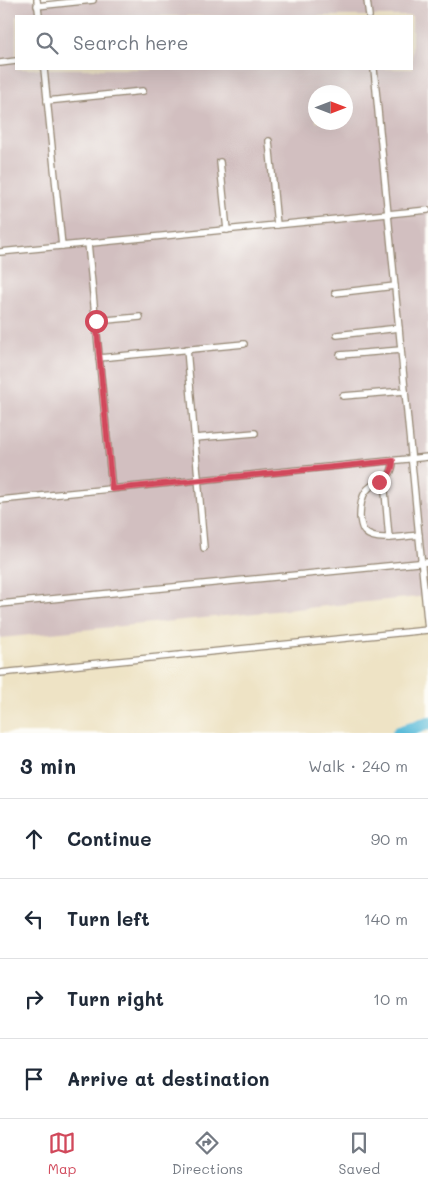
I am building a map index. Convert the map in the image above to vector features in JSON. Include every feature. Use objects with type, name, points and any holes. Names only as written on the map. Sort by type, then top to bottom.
[{"type":"lane","points":[[37,3],[93,0]]},
{"type":"lane","points":[[367,0],[369,15]]},
{"type":"lane","points":[[0,63],[15,61]]},
{"type":"lane","points":[[44,70],[62,246]]},
{"type":"lane","points":[[0,673],[428,630],[425,562],[419,535],[411,459],[374,70]]},
{"type":"lane","points":[[47,100],[143,91]]},
{"type":"lane","points":[[269,140],[277,225]]},
{"type":"lane","points":[[220,162],[227,230]]},
{"type":"lane","points":[[0,252],[428,210]]},
{"type":"lane","points":[[88,243],[112,489]]},
{"type":"lane","points":[[335,293],[395,286]]},
{"type":"lane","points":[[96,321],[140,317]]},
{"type":"lane","points":[[337,335],[399,328]]},
{"type":"lane","points":[[99,358],[244,344]]},
{"type":"lane","points":[[187,349],[204,548]]},
{"type":"lane","points":[[340,355],[401,350]]},
{"type":"lane","points":[[343,396],[405,391]]},
{"type":"lane","points":[[195,438],[255,433]]},
{"type":"lane","points":[[0,500],[428,457]]},
{"type":"lane","points":[[393,461],[391,472],[384,480],[371,486],[361,502],[360,516],[362,527],[366,534],[374,537],[389,538],[419,535]]},
{"type":"lane","points":[[384,480],[389,538]]},
{"type":"lane","points":[[0,604],[425,562]]},
{"type":"shaded area","points":[[0,0],[428,0],[428,596],[0,638]]},
{"type":"waterway","points":[[399,733],[428,723]]},
{"type":"route","points":[[96,321],[112,489],[393,461],[391,472],[384,480],[379,482]]}]
